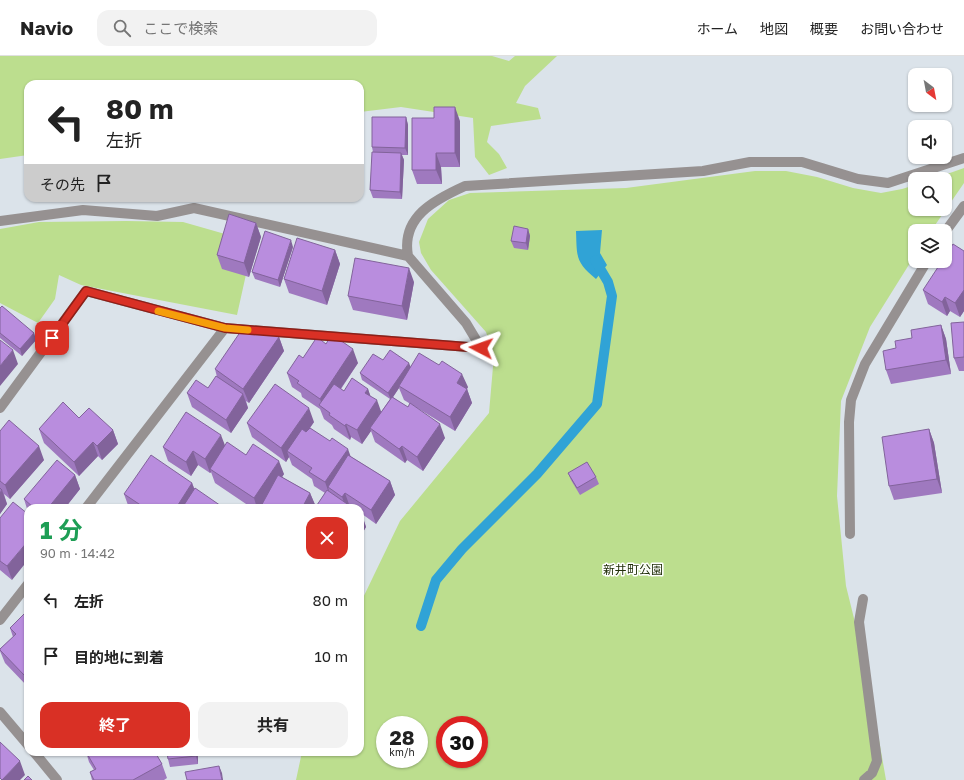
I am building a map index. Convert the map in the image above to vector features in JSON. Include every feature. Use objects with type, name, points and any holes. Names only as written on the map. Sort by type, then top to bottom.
[{"type":"street","points":[[0,408],[86,291],[225,328],[481,348],[466,323],[408,256],[406,242],[408,230],[424,208],[445,195],[465,186],[703,171],[750,162],[802,162],[858,179],[888,183],[964,158]]},
{"type":"street","points":[[951,224],[964,206]]},
{"type":"street","points":[[0,221],[83,210],[157,216],[194,208],[408,256]]},
{"type":"street","points":[[850,534],[849,422],[851,400],[865,364],[923,268]]},
{"type":"street","points":[[89,504],[225,328]]},
{"type":"street","points":[[0,620],[24,589]]},
{"type":"street","points":[[863,599],[859,622],[877,761],[872,772],[864,780]]},
{"type":"street","points":[[0,712],[24,740]]},
{"type":"street","points":[[37,756],[57,780]]},
{"type":"green space","points":[[0,56],[492,56],[509,61],[515,56],[557,56],[525,86],[516,103],[538,108],[541,119],[491,126],[487,142],[499,154],[507,168],[489,175],[475,157],[473,118],[401,107],[364,112],[364,80],[24,80],[24,156],[0,159]]},
{"type":"green space","name":"新井町公園","points":[[964,168],[964,183],[952,200],[952,172]]},
{"type":"green space","name":"新井町公園","points":[[755,171],[786,171],[817,177],[853,188],[881,193],[908,187],[908,216],[941,216],[936,224],[908,224],[908,266],[870,327],[841,401],[837,496],[846,586],[867,671],[886,780],[296,780],[301,756],[364,756],[364,596],[400,521],[489,413],[494,355],[486,332],[431,270],[421,253],[419,242],[428,219],[449,200],[470,193],[626,188]]},
{"type":"green space","points":[[39,222],[183,222],[246,240],[251,252],[237,315],[81,285],[59,275],[55,299],[38,323],[0,303],[0,229]]},
{"type":"water","points":[[602,230],[600,253],[607,265],[596,279],[584,268],[578,258],[576,231]]},
{"type":"building","points":[[434,107],[455,107],[455,153],[436,153],[436,170],[412,170],[412,118],[434,118]]},
{"type":"building","points":[[372,117],[406,117],[405,148],[372,147]]},
{"type":"building","points":[[372,152],[401,153],[400,192],[370,190]]},
{"type":"building","points":[[229,214],[256,223],[244,263],[217,255]]},
{"type":"building","points":[[514,226],[528,229],[526,243],[511,241]]},
{"type":"building","points":[[265,231],[291,240],[278,280],[252,272]]},
{"type":"building","points":[[297,238],[335,250],[322,291],[284,279]]},
{"type":"building","points":[[953,244],[964,251],[964,290],[955,303],[945,297],[942,302],[923,290],[937,268],[952,268]]},
{"type":"building","points":[[355,258],[409,268],[402,306],[348,296]]},
{"type":"building","points":[[2,306],[34,333],[20,349],[0,333],[0,308]]},
{"type":"building","points":[[964,322],[964,357],[954,358],[951,323]]},
{"type":"building","points":[[941,325],[946,360],[886,370],[883,351],[896,348],[895,341],[912,338],[911,330]]},
{"type":"building","points":[[256,326],[264,332],[266,328],[279,337],[243,389],[215,369],[243,328],[251,334]]},
{"type":"building","points":[[317,337],[326,344],[330,337],[335,341],[337,338],[353,349],[320,399],[297,383],[299,381],[287,373],[299,355],[303,358]]},
{"type":"building","points":[[0,340],[13,350],[0,366]]},
{"type":"building","points":[[390,350],[409,363],[388,393],[360,373],[373,354],[383,360]]},
{"type":"building","points":[[419,353],[439,365],[442,361],[462,374],[457,383],[467,389],[450,417],[399,386]]},
{"type":"building","points":[[216,376],[243,394],[226,420],[187,393],[196,380],[208,388]]},
{"type":"building","points":[[352,378],[368,389],[365,393],[377,400],[357,430],[346,424],[345,426],[329,415],[330,413],[319,405],[334,384],[344,391]]},
{"type":"building","points":[[275,384],[309,408],[281,448],[247,423]]},
{"type":"building","points":[[392,397],[408,407],[410,403],[440,424],[417,457],[402,446],[399,449],[370,428]]},
{"type":"building","points":[[63,402],[79,418],[89,408],[113,430],[97,446],[93,442],[74,462],[39,429]]},
{"type":"building","points":[[186,412],[221,435],[205,459],[193,451],[186,462],[163,447]]},
{"type":"building","points":[[9,420],[39,446],[5,485],[0,481],[0,431]]},
{"type":"building","points":[[310,428],[330,441],[332,438],[348,449],[325,482],[309,472],[312,468],[287,451],[302,429],[306,432]]},
{"type":"building","points":[[929,429],[937,479],[889,486],[882,437]]},
{"type":"building","points":[[227,442],[246,455],[253,444],[279,461],[254,498],[210,469]]},
{"type":"building","points":[[151,455],[192,483],[179,504],[139,504],[124,494]]},
{"type":"building","points":[[348,455],[390,481],[371,510],[345,493],[342,497],[328,487]]},
{"type":"building","points":[[57,460],[75,475],[51,504],[30,504],[24,499]]},
{"type":"building","points":[[587,462],[596,477],[577,488],[568,473]]},
{"type":"building","points":[[278,475],[310,493],[304,504],[262,504]]},
{"type":"building","points":[[195,488],[218,504],[185,504]]},
{"type":"building","points":[[327,490],[347,504],[318,504]]},
{"type":"building","points":[[13,502],[24,511],[24,546],[7,566],[0,561],[0,518]]},
{"type":"building","points":[[24,614],[24,675],[0,650],[16,634],[10,628]]},
{"type":"building","points":[[0,742],[20,761],[2,780],[0,778]]},
{"type":"building","points":[[88,756],[157,756],[162,764],[133,780],[94,780],[90,772],[96,769]]},
{"type":"building","points":[[168,756],[196,756],[168,759]]},
{"type":"building","points":[[219,766],[222,780],[187,780],[185,772]]},
{"type":"building","points":[[28,776],[32,780],[24,780]]},
{"type":"waterway","points":[[421,626],[436,580],[462,549],[537,474],[597,404],[612,296],[608,282],[595,260]]},
{"type":"slow traffic","points":[[158,311],[225,328],[248,330]]},
{"type":"route","points":[[52,338],[86,291],[225,328],[481,348]]}]
